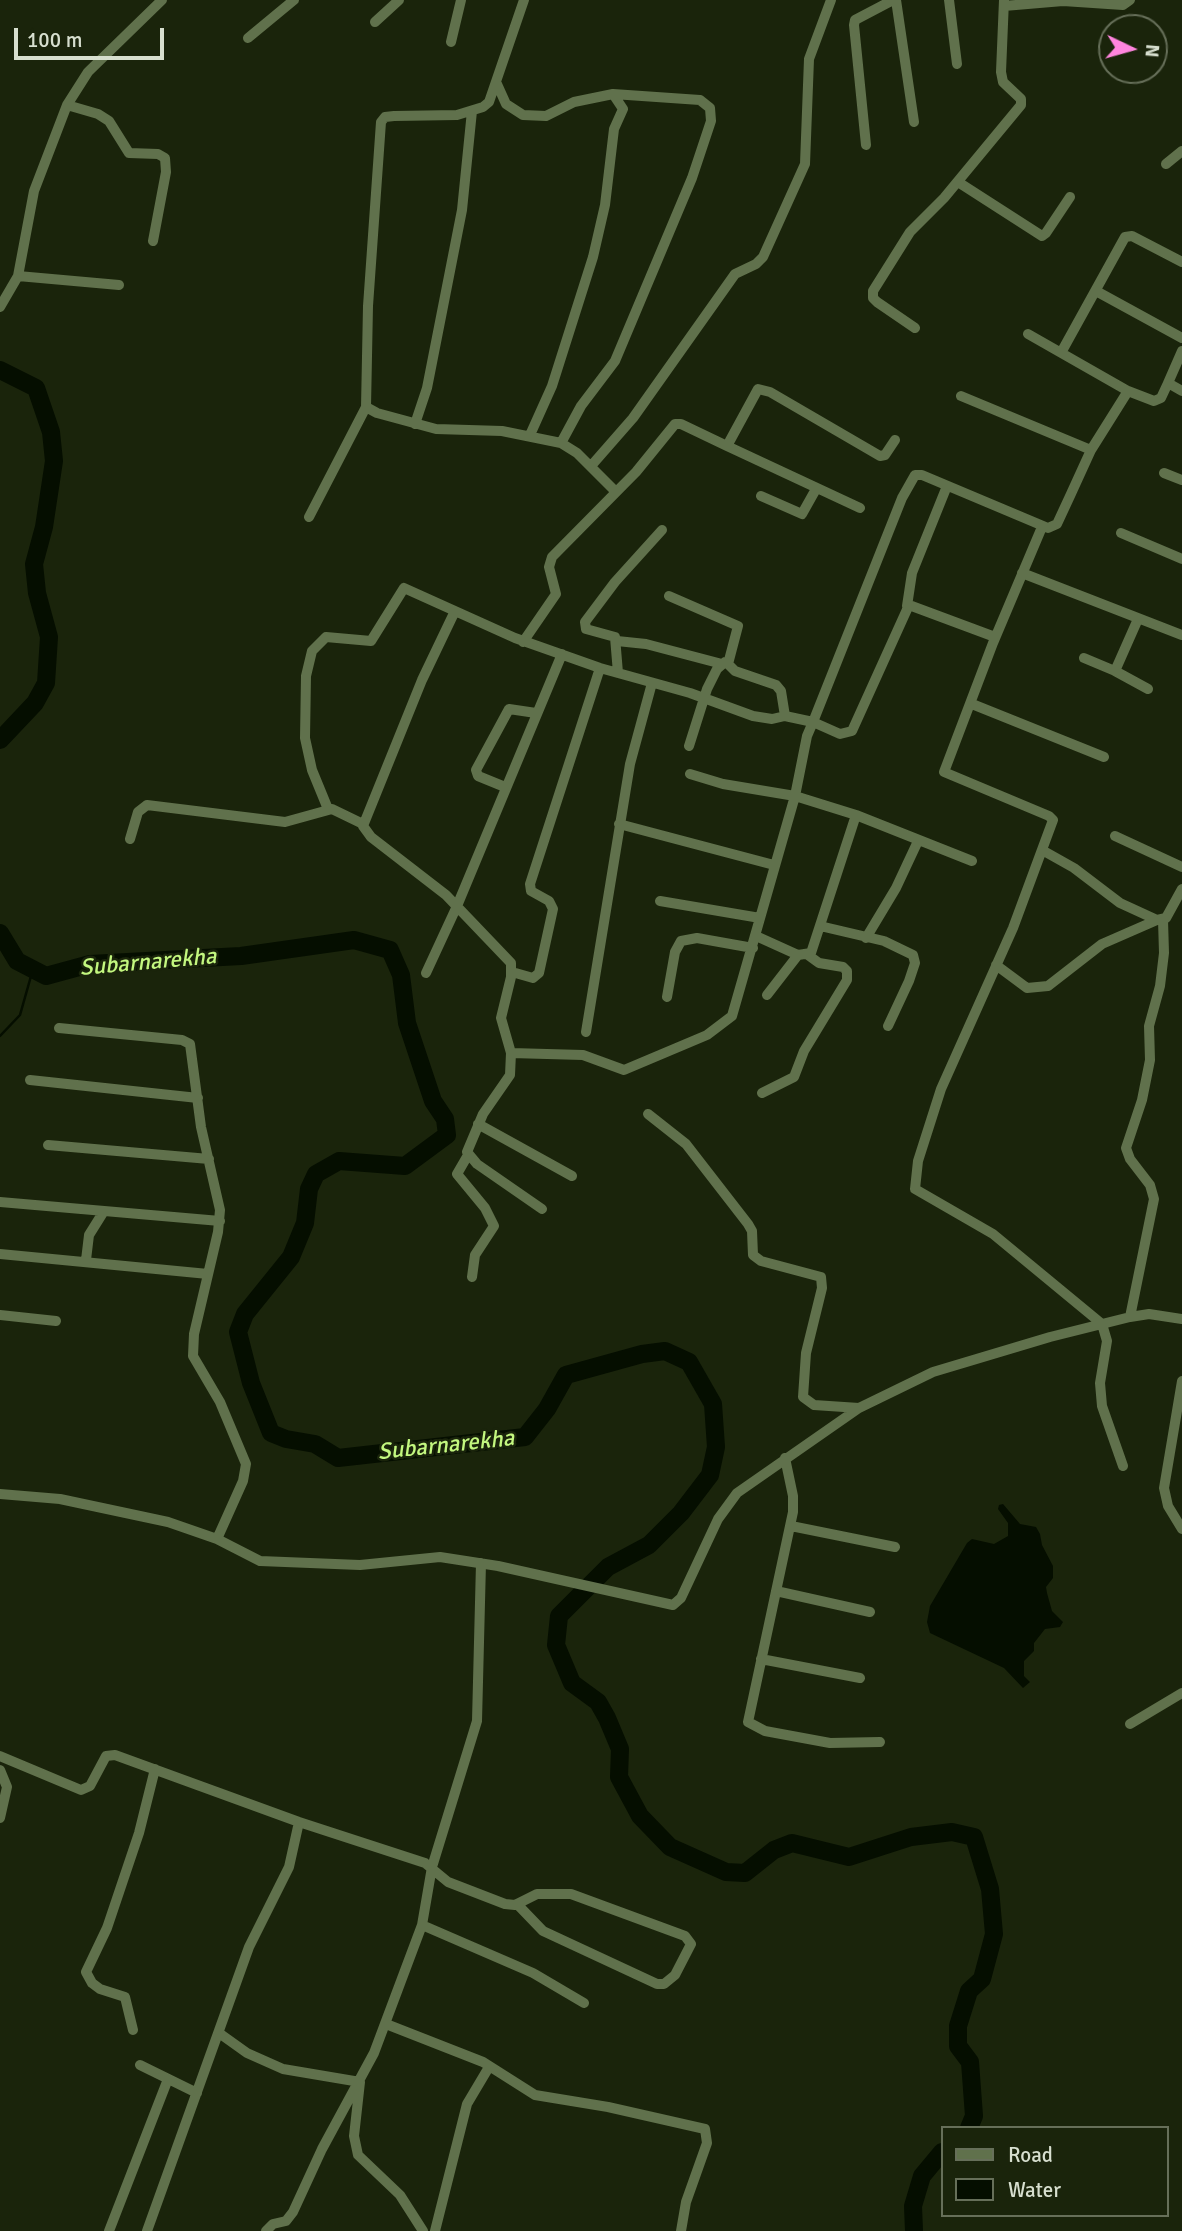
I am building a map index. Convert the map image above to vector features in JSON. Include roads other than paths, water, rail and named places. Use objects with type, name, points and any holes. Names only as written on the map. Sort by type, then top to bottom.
[{"type":"street","points":[[0,307],[18,276],[34,191],[67,104],[88,72],[162,0]]},
{"type":"street","points":[[248,38],[294,0]]},
{"type":"street","points":[[375,22],[398,0]]},
{"type":"street","points":[[451,42],[461,0]]},
{"type":"street","points":[[309,517],[366,407],[368,306],[381,122],[385,117],[449,115],[472,111],[489,102],[524,0]]},
{"type":"street","points":[[591,466],[633,418],[735,274],[757,264],[763,257],[805,164],[809,59],[831,0]]},
{"type":"street","points":[[866,145],[853,25],[855,20],[895,0],[914,122]]},
{"type":"street","points":[[949,0],[957,64]]},
{"type":"street","points":[[915,328],[877,302],[873,298],[873,291],[906,237],[958,182],[1022,104],[1020,97],[1003,82],[1000,72],[1004,3],[1063,1],[1123,5],[1130,0]]},
{"type":"street","points":[[497,83],[502,99],[510,108],[534,116],[546,116],[574,102],[613,94],[700,100],[710,108],[711,121],[692,178],[615,360],[581,406],[561,443]]},
{"type":"street","points":[[530,435],[552,386],[601,226],[614,130],[623,109],[613,94]]},
{"type":"street","points":[[67,104],[98,114],[109,121],[129,153],[158,154],[165,158],[167,165],[153,241]]},
{"type":"street","points":[[415,424],[427,388],[462,209],[472,111]]},
{"type":"street","points":[[1166,164],[1182,150]]},
{"type":"street","points":[[958,182],[1042,236],[1070,197]]},
{"type":"street","points":[[1062,351],[1128,236],[1182,262]]},
{"type":"street","points":[[18,276],[119,285]]},
{"type":"street","points":[[1096,291],[1182,338]]},
{"type":"street","points":[[1028,334],[1128,391],[1154,401],[1161,398],[1182,351]]},
{"type":"street","points":[[1168,383],[1182,391]]},
{"type":"street","points":[[727,446],[758,389],[780,398],[880,456],[885,455],[895,440]]},
{"type":"street","points":[[511,1053],[583,1055],[624,1070],[708,1035],[732,1016],[795,796],[807,736],[912,478],[922,475],[1042,527],[1052,528],[1057,524],[1091,450],[1128,391]]},
{"type":"street","points":[[961,396],[1091,450]]},
{"type":"street","points":[[366,407],[370,411],[436,429],[530,435],[561,443],[591,466],[616,492]]},
{"type":"street","points":[[523,642],[556,594],[550,567],[552,557],[616,492],[675,424],[681,424],[860,508]]},
{"type":"street","points":[[1164,472],[1182,480]]},
{"type":"street","points":[[328,809],[312,770],[305,738],[306,676],[316,645],[326,637],[371,641],[404,588],[523,642],[600,668],[652,682],[753,716],[772,719],[785,716],[813,722],[840,734],[852,731],[907,606],[912,573],[947,486]]},
{"type":"street","points":[[761,496],[802,514],[816,489]]},
{"type":"street","points":[[1042,527],[995,637],[972,704],[944,772],[1052,817],[1042,850],[996,965],[941,1089],[918,1161],[915,1189],[993,1234],[1102,1324],[1107,1341],[1100,1384],[1102,1406],[1124,1466]]},
{"type":"street","points":[[662,530],[615,582],[586,622],[586,629],[611,635],[617,640],[725,662],[735,671],[779,688],[785,716]]},
{"type":"street","points":[[1121,533],[1182,559]]},
{"type":"street","points":[[1022,573],[1182,635]]},
{"type":"street","points":[[669,596],[738,626],[725,662],[704,699],[689,746]]},
{"type":"street","points":[[907,606],[995,637]]},
{"type":"street","points":[[363,824],[422,680],[455,611]]},
{"type":"street","points":[[1115,671],[1138,619]]},
{"type":"street","points":[[617,640],[618,673]]},
{"type":"street","points":[[426,973],[457,906],[562,654]]},
{"type":"street","points":[[1084,658],[1148,689]]},
{"type":"street","points":[[512,972],[529,978],[539,973],[553,909],[551,903],[531,891],[530,884],[600,668]]},
{"type":"street","points":[[586,1032],[619,824],[633,750],[652,682]]},
{"type":"street","points":[[972,704],[1104,757]]},
{"type":"street","points":[[505,787],[478,776],[476,770],[505,712],[512,708],[536,713]]},
{"type":"street","points":[[690,774],[723,784],[795,796],[856,815],[972,861]]},
{"type":"street","points":[[130,839],[138,812],[147,805],[285,822],[328,809],[347,814],[363,824],[371,837],[411,866],[457,906],[509,959],[512,972],[500,1018],[511,1053],[506,1082],[478,1124],[467,1149],[468,1156],[457,1174],[485,1208],[494,1226],[475,1255],[472,1277]]},
{"type":"street","points":[[767,995],[803,955],[820,926],[856,815]]},
{"type":"street","points":[[619,824],[774,865]]},
{"type":"street","points":[[1115,836],[1182,867]]},
{"type":"street","points":[[866,938],[896,888],[918,841]]},
{"type":"street","points":[[1042,850],[1074,868],[1120,903],[1160,920]]},
{"type":"street","points":[[996,965],[1027,988],[1048,986],[1102,944],[1160,920],[1182,889]]},
{"type":"street","points":[[660,901],[760,918]]},
{"type":"street","points":[[1130,1317],[1154,1199],[1150,1185],[1130,1160],[1126,1148],[1142,1100],[1150,1060],[1148,1033],[1160,986],[1164,953],[1160,920]]},
{"type":"street","points":[[820,926],[910,952],[915,958],[909,981],[888,1026]]},
{"type":"street","points":[[756,936],[819,963],[843,967],[847,971],[847,980],[804,1051],[794,1077],[762,1093]]},
{"type":"street","points":[[667,997],[675,952],[681,941],[697,938],[753,948]]},
{"type":"street","points":[[59,1028],[188,1041],[218,1194],[220,1221],[194,1334],[193,1356],[220,1402],[246,1464],[243,1481],[217,1539]]},
{"type":"street","points":[[30,1080],[198,1098]]},
{"type":"street","points":[[648,1114],[686,1144],[748,1224],[752,1231],[753,1255],[761,1261],[821,1276],[822,1288],[806,1353],[803,1397],[814,1405],[859,1408]]},
{"type":"street","points":[[478,1124],[572,1176]]},
{"type":"street","points":[[48,1145],[209,1158]]},
{"type":"street","points":[[468,1156],[542,1209]]},
{"type":"street","points":[[0,1202],[220,1221]]},
{"type":"street","points":[[86,1260],[89,1235],[104,1211]]},
{"type":"street","points":[[0,1254],[86,1260],[208,1274]]},
{"type":"street","points":[[0,1494],[89,1505],[168,1522],[217,1539],[260,1561],[359,1565],[421,1556],[498,1566],[662,1605],[673,1605],[681,1598],[718,1519],[737,1493],[859,1408],[933,1372],[963,1361],[1130,1317],[1149,1314],[1182,1319]]},
{"type":"street","points":[[0,1315],[56,1321]]},
{"type":"street","points":[[1182,1381],[1164,1488],[1168,1506],[1182,1529]]},
{"type":"street","points":[[785,1458],[793,1496],[791,1525],[748,1715],[750,1725],[765,1731],[830,1743],[880,1742]]},
{"type":"street","points":[[791,1525],[895,1547]]},
{"type":"street","points":[[266,2231],[273,2224],[286,2221],[293,2212],[386,2024],[422,1925],[432,1867],[477,1721],[481,1563]]},
{"type":"street","points":[[776,1591],[870,1612]]},
{"type":"street","points":[[761,1659],[860,1678]]},
{"type":"street","points":[[1130,1724],[1182,1693]]},
{"type":"street","points":[[0,1756],[80,1790],[90,1786],[108,1755],[155,1769],[432,1867],[448,1882],[505,1905],[537,1894],[571,1894],[685,1936],[691,1944],[675,1975],[664,1984],[657,1984],[543,1931],[517,1903]]},
{"type":"street","points":[[133,2030],[125,1997],[100,1989],[86,1972],[107,1928],[155,1769]]},
{"type":"street","points":[[0,1770],[7,1787],[0,1818]]},
{"type":"street","points":[[147,2231],[249,1947],[289,1867],[299,1822]]},
{"type":"street","points":[[422,1925],[533,1973],[584,2003]]},
{"type":"street","points":[[386,2024],[489,2067],[536,2095],[608,2107],[705,2129],[707,2143],[686,2202],[681,2231]]},
{"type":"street","points":[[219,2033],[247,2053],[283,2069],[358,2079]]},
{"type":"street","points":[[141,2065],[198,2093]]},
{"type":"street","points":[[435,2231],[467,2104],[489,2067]]},
{"type":"street","points":[[108,2231],[168,2079]]},
{"type":"street","points":[[358,2079],[362,2088],[355,2126],[358,2155],[393,2187],[423,2231]]},
{"type":"water","points":[[1003,1504],[1020,1524],[1036,1527],[1040,1534],[1042,1545],[1053,1566],[1053,1578],[1046,1587],[1047,1593],[1052,1611],[1063,1622],[1060,1627],[1045,1629],[1034,1643],[1034,1651],[1024,1661],[1024,1676],[1030,1682],[1023,1688],[1004,1668],[930,1633],[927,1622],[930,1606],[967,1543],[972,1539],[994,1544],[1008,1536],[1008,1523],[998,1509],[999,1505]]},
{"type":"waterway","name":"Subarnarekha","points":[[0,370],[36,388],[51,432],[54,461],[44,527],[34,564],[37,593],[49,637],[46,683],[35,703],[0,740]]},
{"type":"waterway","name":"Subarnarekha","points":[[0,933],[17,961],[46,976],[90,964],[241,956],[354,940],[390,950],[401,975],[407,1023],[433,1101],[445,1119],[447,1135],[405,1166],[339,1161],[316,1174],[309,1189],[305,1223],[291,1257],[245,1314],[238,1332],[251,1383],[271,1433],[286,1439],[315,1444],[338,1458],[525,1437],[547,1409],[566,1375],[642,1354],[665,1351],[689,1362],[713,1404],[716,1447],[710,1475],[681,1513],[649,1545],[608,1567],[559,1616],[556,1645],[572,1683],[598,1702],[607,1718],[620,1749],[619,1777],[640,1816],[670,1847],[726,1872],[745,1873],[774,1850],[792,1843],[849,1857],[911,1837],[952,1832],[974,1837],[990,1889],[994,1934],[982,1979],[969,1991],[958,2026],[958,2046],[970,2062],[974,2116],[970,2126]]},
{"type":"waterway","points":[[0,1036],[20,1015],[33,969]]},
{"type":"waterway","name":"Subarnarekha","points":[[914,2231],[913,2206],[922,2176],[940,2154]]}]
